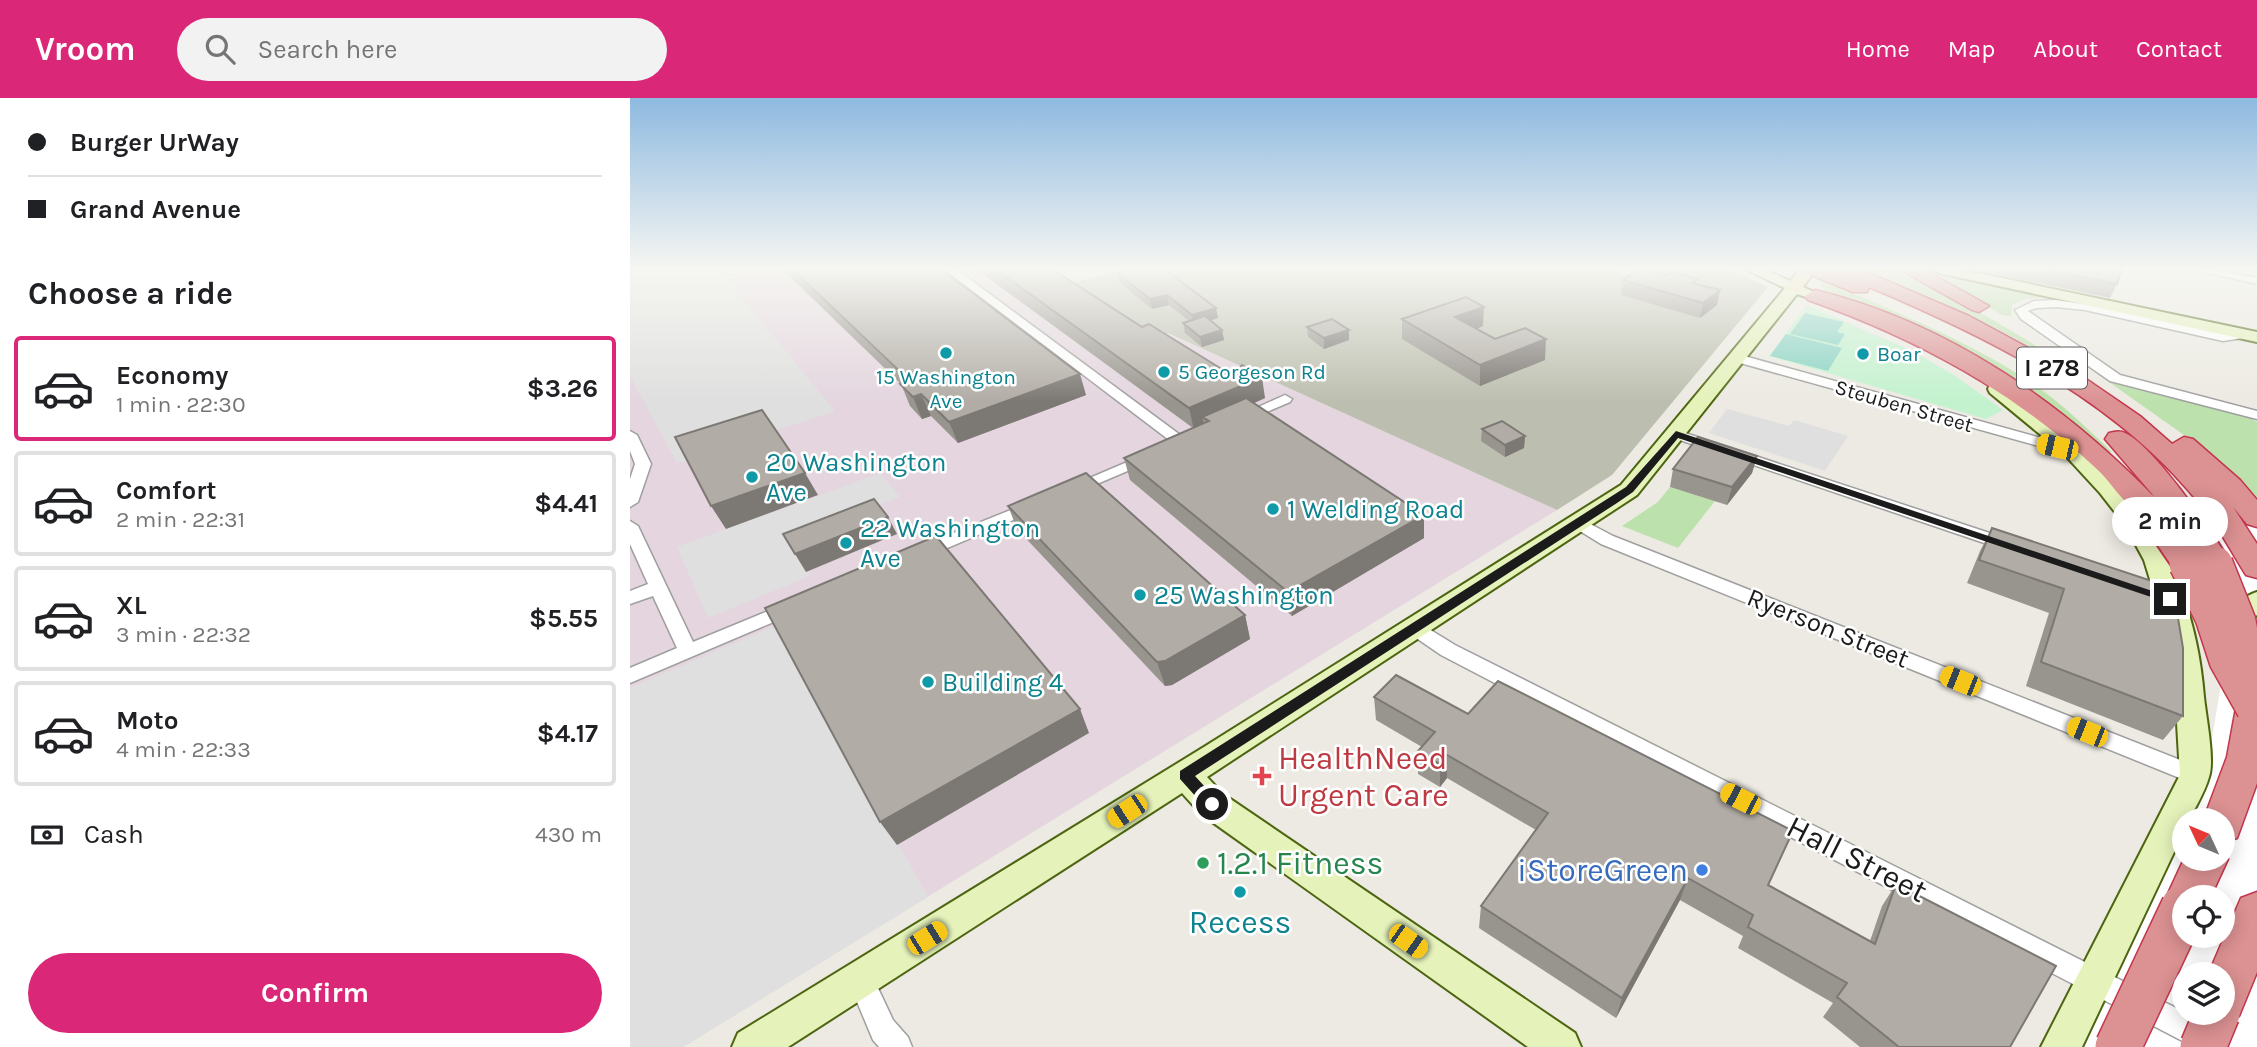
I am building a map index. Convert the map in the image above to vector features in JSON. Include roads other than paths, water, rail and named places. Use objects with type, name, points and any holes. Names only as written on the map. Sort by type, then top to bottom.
[{"type":"highway","points":[[1867,313],[1900,325],[1991,372],[2080,438],[2150,509],[2196,577],[2227,660],[2254,708]]},
{"type":"highway","name":"I 278","points":[[1923,313],[1972,338],[2059,391],[2146,466],[2210,551],[2230,593],[2247,649],[2254,708],[2246,757],[2228,808]]},
{"type":"highway","name":"I 278","points":[[1948,313],[1991,334],[2084,388],[2179,467],[2222,516],[2257,569]]},
{"type":"highway","points":[[1989,313],[2024,333],[2134,406],[2199,457],[2257,518]]},
{"type":"highway","points":[[2235,967],[2257,914]]},
{"type":"highway","points":[[2118,1047],[2172,932]]},
{"type":"highway","points":[[2203,1047],[2212,1025]]},
{"type":"main road","points":[[752,1047],[1178,768],[1416,628],[1581,524],[1629,490],[1737,358],[1782,313]]},
{"type":"main road","points":[[1852,313],[1953,361],[2001,392],[2073,451],[2108,488],[2134,523],[2156,560],[2187,654],[2195,775],[2061,1047]]},
{"type":"main road","points":[[2149,313],[2252,335]]},
{"type":"main road","points":[[2187,654],[2257,601]]},
{"type":"main road","points":[[2187,654],[2217,653],[2257,663]]},
{"type":"main road","points":[[1178,768],[1212,804],[1561,1047]]},
{"type":"street","points":[[901,561],[1176,445],[1005,313]]},
{"type":"street","points":[[2024,313],[2035,324],[2115,378],[2257,415]]},
{"type":"street","points":[[2115,313],[2223,337],[2252,335]]},
{"type":"street","name":"Steuben Street","points":[[1737,358],[2073,451]]},
{"type":"street","points":[[1230,422],[1285,399]]},
{"type":"street","points":[[1676,434],[2028,551]]},
{"type":"street","points":[[630,435],[643,464],[630,502]]},
{"type":"street","name":"Ryerson Street","points":[[1581,524],[1607,540],[2195,775]]},
{"type":"street","points":[[630,526],[688,651]]},
{"type":"street","points":[[630,598],[658,587]]},
{"type":"street","points":[[2147,591],[2170,599]]},
{"type":"street","points":[[630,676],[812,599]]},
{"type":"street","name":"Hall Street","points":[[1416,628],[1460,657],[2225,1047]]},
{"type":"street","points":[[860,978],[883,1030],[898,1047]]},
{"type":"place","name":"15 Washington Ave","points":[[946,353]]},
{"type":"place","name":"Boar","points":[[1863,354]]},
{"type":"place","name":"5 Georgeson Rd","points":[[1164,372]]},
{"type":"place","name":"20 Washington Ave","points":[[752,477]]},
{"type":"place","name":"1 Welding Road","points":[[1273,509]]},
{"type":"place","name":"22 Washington Ave","points":[[846,543]]},
{"type":"place","name":"25 Washington","points":[[1140,595]]},
{"type":"place","name":"Building 4","points":[[928,682]]},
{"type":"place","name":"HealthNeed Urgent Care","points":[[1262,776]]},
{"type":"place","name":"1.2.1 Fitness","points":[[1203,863]]},
{"type":"place","name":"iStoreGreen","points":[[1702,870]]},
{"type":"place","name":"Recess","points":[[1240,892]]}]
